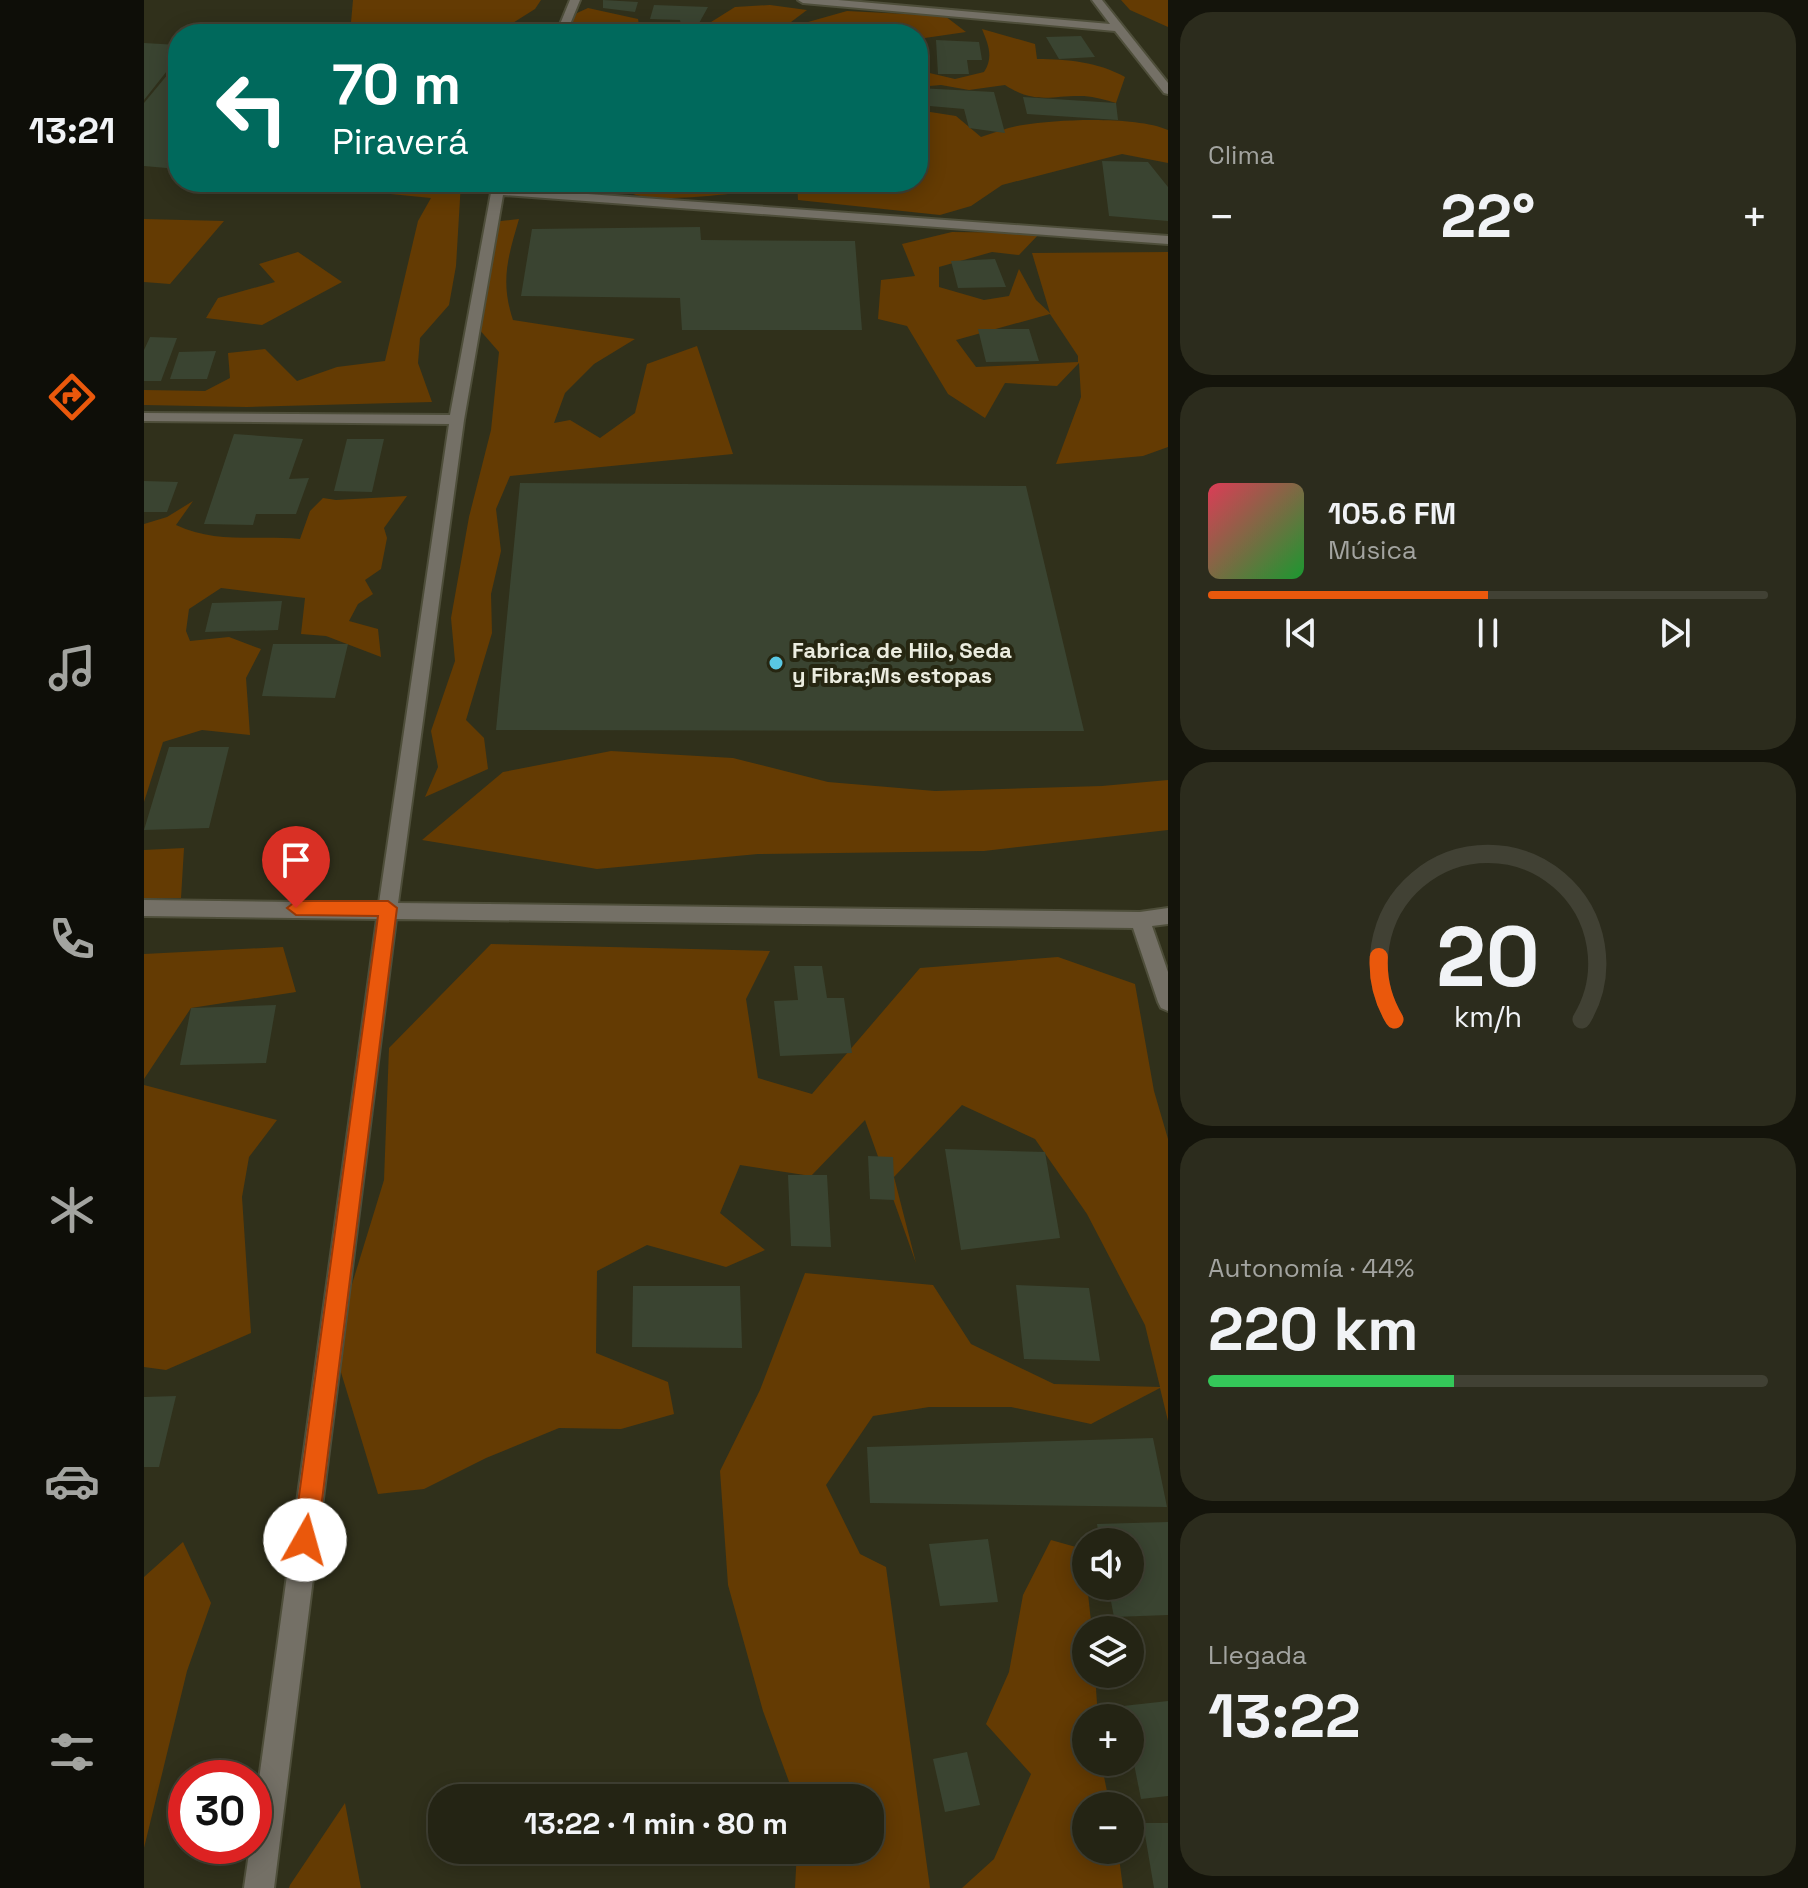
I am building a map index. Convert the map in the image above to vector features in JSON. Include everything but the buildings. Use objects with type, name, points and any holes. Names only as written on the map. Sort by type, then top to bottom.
[{"type":"street","points":[[565,24],[575,0]]},
{"type":"street","points":[[803,0],[1120,28]]},
{"type":"street","points":[[1097,0],[1168,91]]},
{"type":"street","points":[[259,1888],[388,908],[457,420],[496,192]]},
{"type":"street","points":[[572,192],[1168,240]]},
{"type":"street","points":[[144,417],[457,420]]},
{"type":"street","points":[[144,908],[388,908],[1140,920],[1168,916]]},
{"type":"street","points":[[1140,920],[1168,1002]]},
{"type":"shaded area","points":[[353,0],[541,0],[535,9],[511,24],[351,24]]},
{"type":"shaded area","points":[[1121,0],[1168,0],[1168,27],[1130,10]]},
{"type":"shaded area","points":[[770,5],[807,10],[788,24],[708,24],[735,7]]},
{"type":"shaded area","points":[[588,8],[638,19],[639,24],[570,24],[577,13]]},
{"type":"shaded area","points":[[847,11],[945,16],[966,32],[928,38],[928,24],[801,24]]},
{"type":"shaded area","points":[[982,29],[1035,44],[1037,59],[1082,62],[1125,77],[1116,103],[1084,96],[1035,97],[1005,85],[969,90],[928,86],[928,73],[955,79],[984,72],[989,56]]},
{"type":"shaded area","points":[[928,112],[956,116],[981,137],[1018,126],[1056,121],[1137,122],[1168,130],[1168,163],[1122,154],[1002,185],[971,206],[940,215],[798,200],[798,192],[928,192]]},
{"type":"shaded area","points":[[370,192],[460,192],[456,266],[449,305],[420,338],[418,363],[432,402],[247,407],[144,405],[144,390],[205,391],[230,378],[228,353],[265,349],[297,381],[337,367],[385,361],[418,221],[431,198]]},
{"type":"shaded area","points":[[630,192],[743,192],[662,198]]},
{"type":"shaded area","points":[[144,219],[224,221],[170,284],[144,282]]},
{"type":"shaded area","points":[[519,219],[506,281],[513,320],[635,339],[594,364],[565,393],[554,423],[570,420],[600,438],[635,413],[647,364],[697,346],[733,454],[510,476],[496,509],[501,551],[491,594],[492,633],[466,720],[484,738],[488,769],[425,797],[438,767],[431,731],[455,661],[451,618],[469,517],[491,430],[499,352],[478,328],[492,222]]},
{"type":"shaded area","points":[[952,232],[1040,233],[1019,255],[992,252],[939,267],[939,287],[984,300],[1009,296],[1019,269],[1036,300],[1050,313],[1032,253],[1168,252],[1168,447],[1143,456],[1056,464],[1081,397],[1079,363],[1057,386],[1005,383],[985,418],[948,394],[907,326],[878,319],[881,280],[915,276],[902,244]],"holes":[[[1050,314],[1078,356],[1078,362],[976,367],[956,340]]]},
{"type":"shaded area","points":[[298,252],[342,282],[262,325],[206,318],[218,298],[275,282],[259,264]]},
{"type":"shaded area","points":[[407,496],[384,528],[387,538],[381,569],[365,580],[373,594],[358,604],[349,621],[378,629],[381,657],[326,636],[301,634],[305,598],[221,588],[189,609],[186,631],[190,641],[229,637],[261,649],[246,678],[250,735],[202,730],[163,742],[144,802],[144,524],[167,517],[193,501],[176,525],[221,537],[300,539],[310,511],[323,498]]},
{"type":"shaded area","points":[[611,751],[733,758],[828,782],[935,791],[1102,786],[1168,780],[1168,830],[984,851],[758,854],[597,869],[422,840],[503,772]]},
{"type":"shaded area","points":[[184,848],[181,898],[144,898],[144,850]]},
{"type":"shaded area","points":[[491,944],[770,951],[746,999],[758,1078],[812,1094],[920,968],[1058,957],[1135,984],[1154,1091],[1168,1139],[1168,1421],[1160,1388],[1091,1424],[1011,1407],[929,1407],[873,1416],[826,1485],[860,1554],[886,1567],[930,1888],[795,1888],[796,1864],[884,1864],[884,1784],[790,1784],[763,1711],[728,1585],[720,1471],[760,1390],[805,1273],[933,1285],[971,1344],[1054,1384],[1160,1387],[1145,1325],[1087,1214],[1035,1139],[962,1105],[894,1177],[916,1263],[865,1120],[811,1176],[740,1165],[720,1213],[765,1250],[726,1267],[647,1245],[597,1271],[596,1353],[668,1382],[674,1414],[621,1429],[559,1428],[486,1458],[424,1489],[378,1494],[333,1346],[384,1180],[389,1048]]},
{"type":"shaded area","points":[[283,947],[296,992],[191,1008],[144,1079],[144,954]]},
{"type":"shaded area","points":[[144,1085],[277,1120],[249,1157],[242,1197],[251,1333],[166,1370],[144,1367]]},
{"type":"shaded area","points":[[1051,1540],[1072,1546],[1072,1600],[1089,1600],[1090,1616],[1072,1616],[1072,1688],[1096,1688],[1097,1704],[1072,1704],[1072,1776],[1104,1776],[1107,1792],[1072,1792],[1072,1864],[1120,1864],[1123,1888],[962,1888],[994,1859],[1031,1774],[986,1724],[1009,1672],[1023,1595]]},
{"type":"shaded area","points":[[183,1542],[211,1603],[187,1671],[144,1848],[144,1577]]},
{"type":"shaded area","points":[[345,1803],[361,1888],[289,1888],[290,1885]]},
{"type":"place","name":"Fabrica de Hilo, Seda y Fibra;Ms estopas","points":[[776,663]]},
{"type":"route","points":[[296,908],[388,908],[305,1540]]}]
